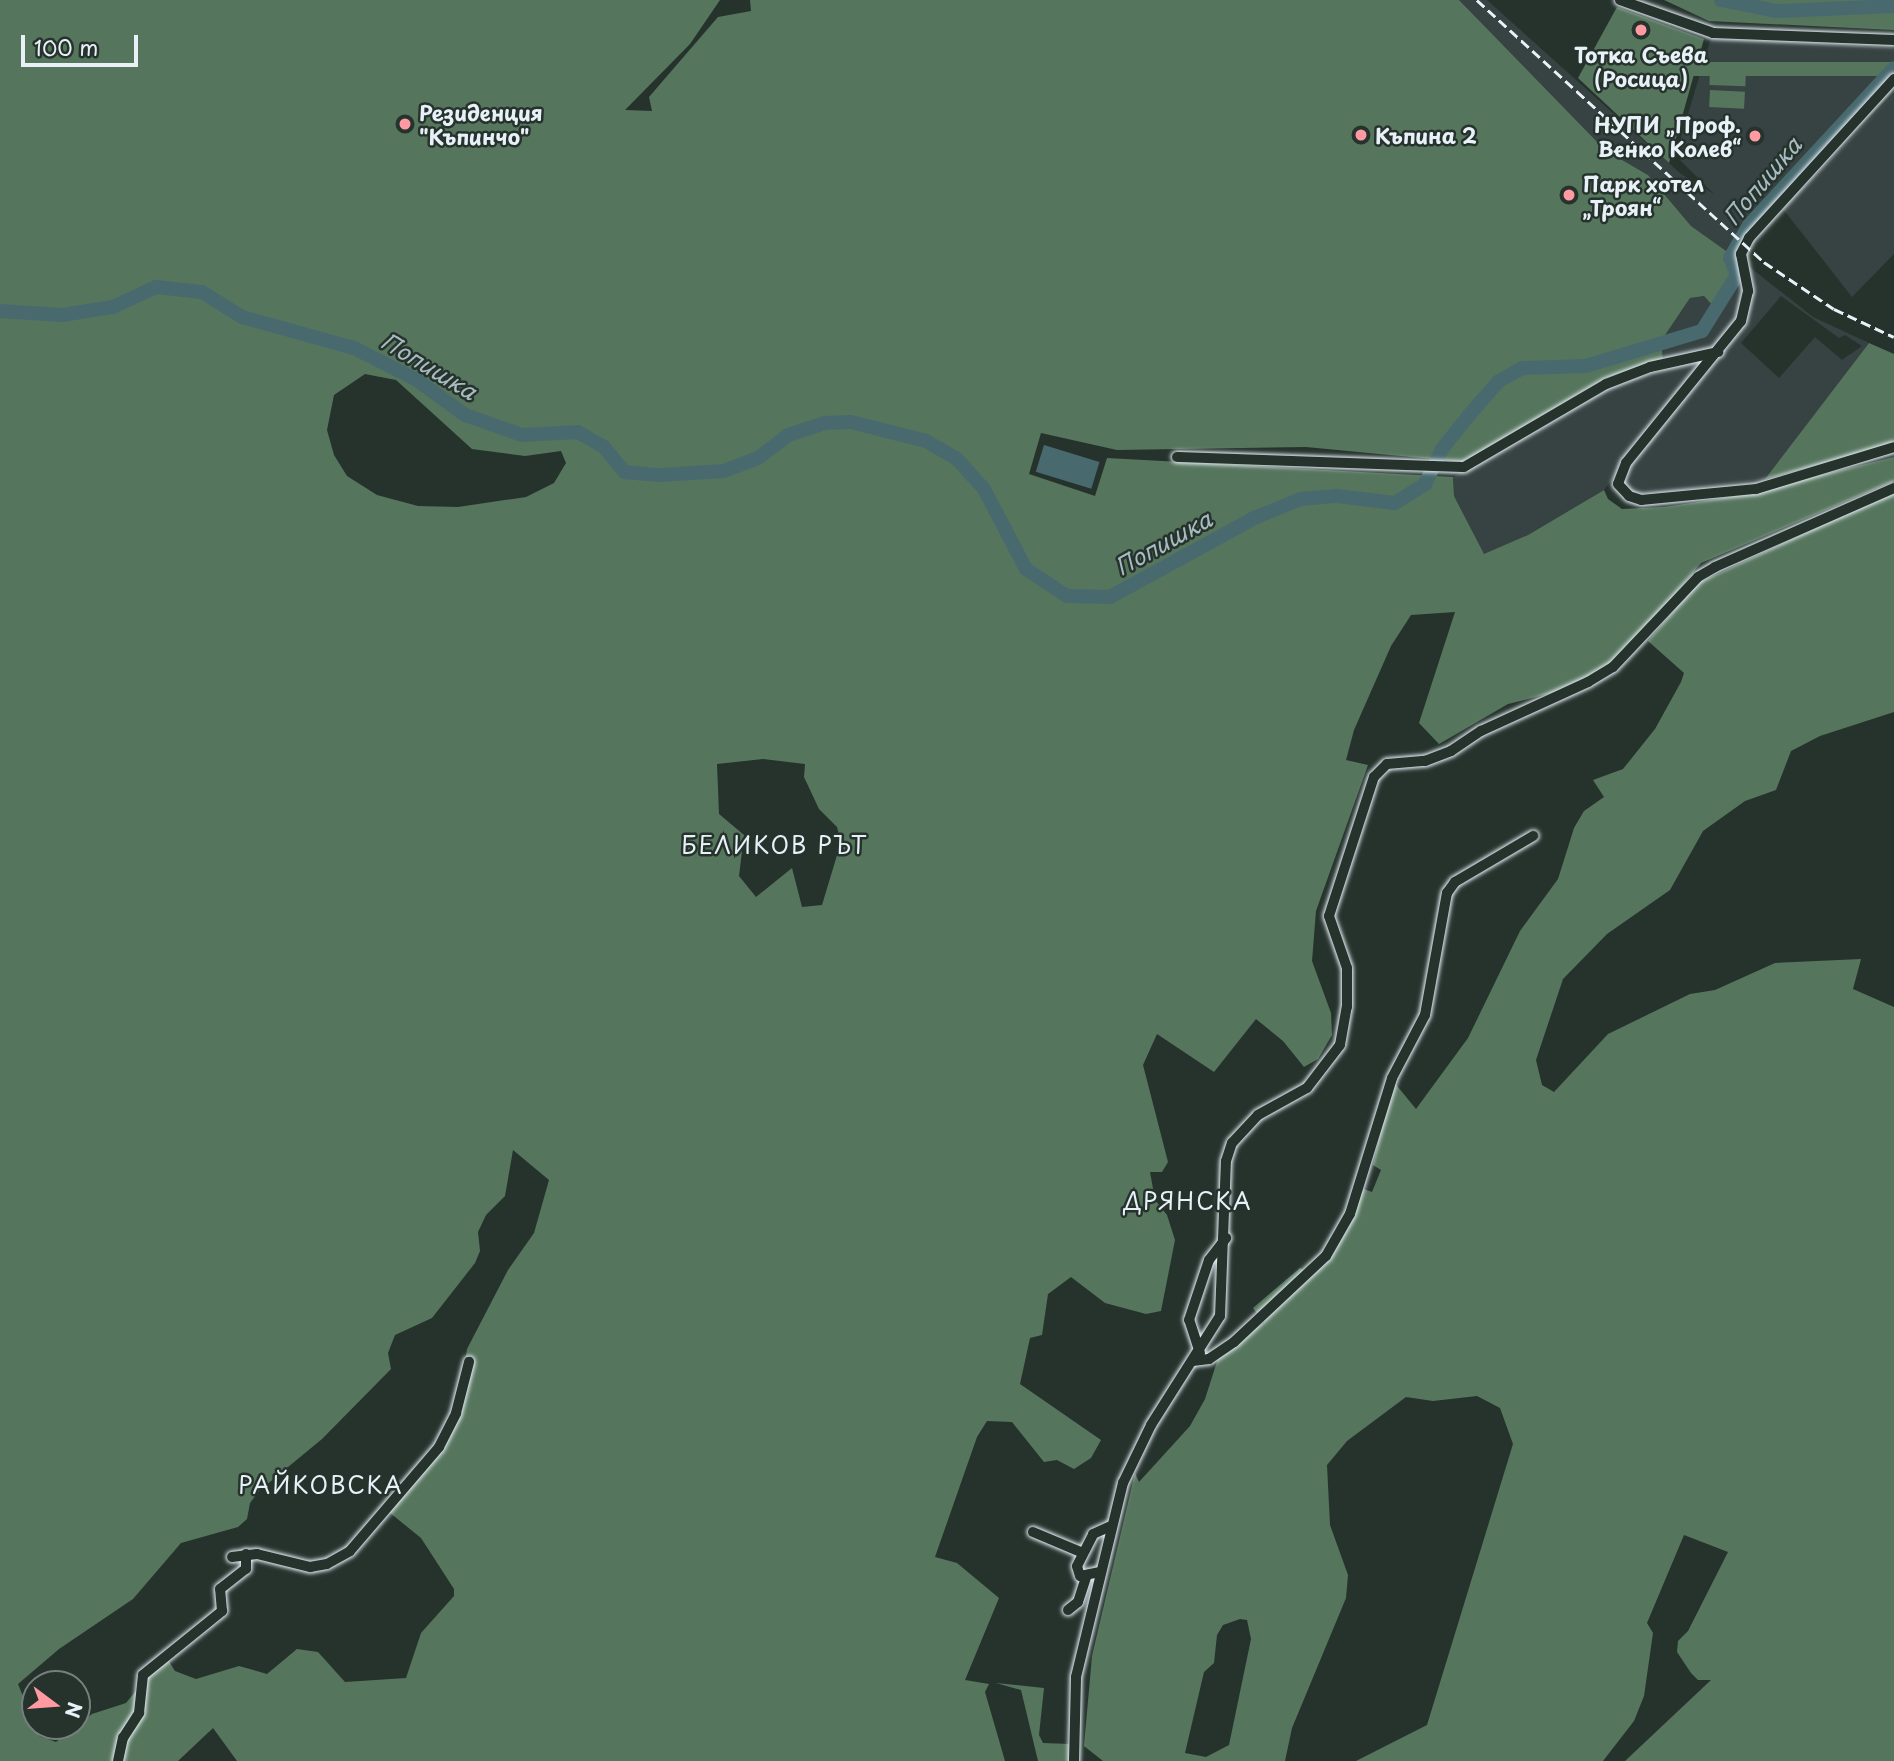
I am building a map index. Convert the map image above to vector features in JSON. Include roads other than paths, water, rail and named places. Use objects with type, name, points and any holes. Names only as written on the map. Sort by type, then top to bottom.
[{"type":"street","points":[[1620,0],[1713,33],[1894,40]]},
{"type":"street","points":[[1894,79],[1749,237],[1741,254],[1748,291],[1746,307],[1737,328],[1620,472],[1619,484],[1629,496],[1646,499],[1756,489],[1894,447]]},
{"type":"street","points":[[1177,457],[1452,468],[1484,459],[1622,377],[1718,352]]},
{"type":"street","points":[[1074,1761],[1076,1676],[1111,1526],[1136,1454],[1220,1316],[1226,1238],[1226,1161],[1232,1143],[1258,1115],[1307,1088],[1340,1045],[1347,1007],[1347,968],[1329,916],[1355,823],[1380,767],[1425,761],[1451,751],[1481,731],[1588,682],[1613,667],[1698,578],[1715,567],[1894,488]]},
{"type":"street","points":[[1196,1357],[1209,1359],[1234,1342],[1326,1256],[1350,1214],[1392,1078],[1425,1014],[1447,893],[1455,883],[1533,836]]},
{"type":"street","points":[[1196,1357],[1189,1320],[1209,1260],[1226,1238]]},
{"type":"street","points":[[232,1557],[246,1553],[310,1567],[338,1560],[350,1551],[439,1447],[456,1413],[470,1362]]},
{"type":"street","points":[[1100,1572],[1080,1576],[1076,1570],[1093,1534],[1111,1526]]},
{"type":"street","points":[[1033,1532],[1083,1553]]},
{"type":"street","points":[[118,1761],[123,1738],[139,1713],[143,1675],[222,1611],[220,1589],[246,1569],[246,1553]]},
{"type":"street","points":[[1069,1610],[1077,1602],[1087,1575]]},
{"type":"water","points":[[1044,445],[1099,462],[1091,489],[1036,472]]},
{"type":"waterway","points":[[1721,0],[1776,11],[1894,6]]},
{"type":"waterway","name":"Попишка","points":[[0,311],[62,315],[113,307],[156,287],[202,292],[242,317],[354,348],[417,380],[465,415],[522,435],[578,432],[604,447],[624,472],[660,475],[724,471],[758,458],[788,435],[824,423],[851,422],[926,441],[956,458],[984,489],[1026,569],[1067,596],[1110,597],[1254,518],[1301,499],[1337,496],[1395,503],[1425,484],[1442,449],[1469,415],[1499,381],[1522,368],[1586,366],[1702,331],[1737,275],[1730,258],[1750,224],[1894,68]]},
{"type":"railway","points":[[1477,0],[1764,262],[1834,309],[1894,337]]},
{"type":"place","name":"Тотка Съева (Росица)","points":[[1641,30]]},
{"type":"place","name":"Резиденция \"Къпинчо\"","points":[[405,124]]},
{"type":"place","name":"Къпина 2","points":[[1361,135]]},
{"type":"place","name":"НУПИ „Проф. Венко Колев“","points":[[1755,136]]},
{"type":"place","name":"Парк хотел „Троян“","points":[[1569,195]]},
{"type":"district","name":"БЕЛИКОВ РЪТ","points":[[775,845]]},
{"type":"district","name":"ДРЯНСКА","points":[[1188,1201]]},
{"type":"district","name":"РАЙКОВСКА","points":[[321,1485]]}]
